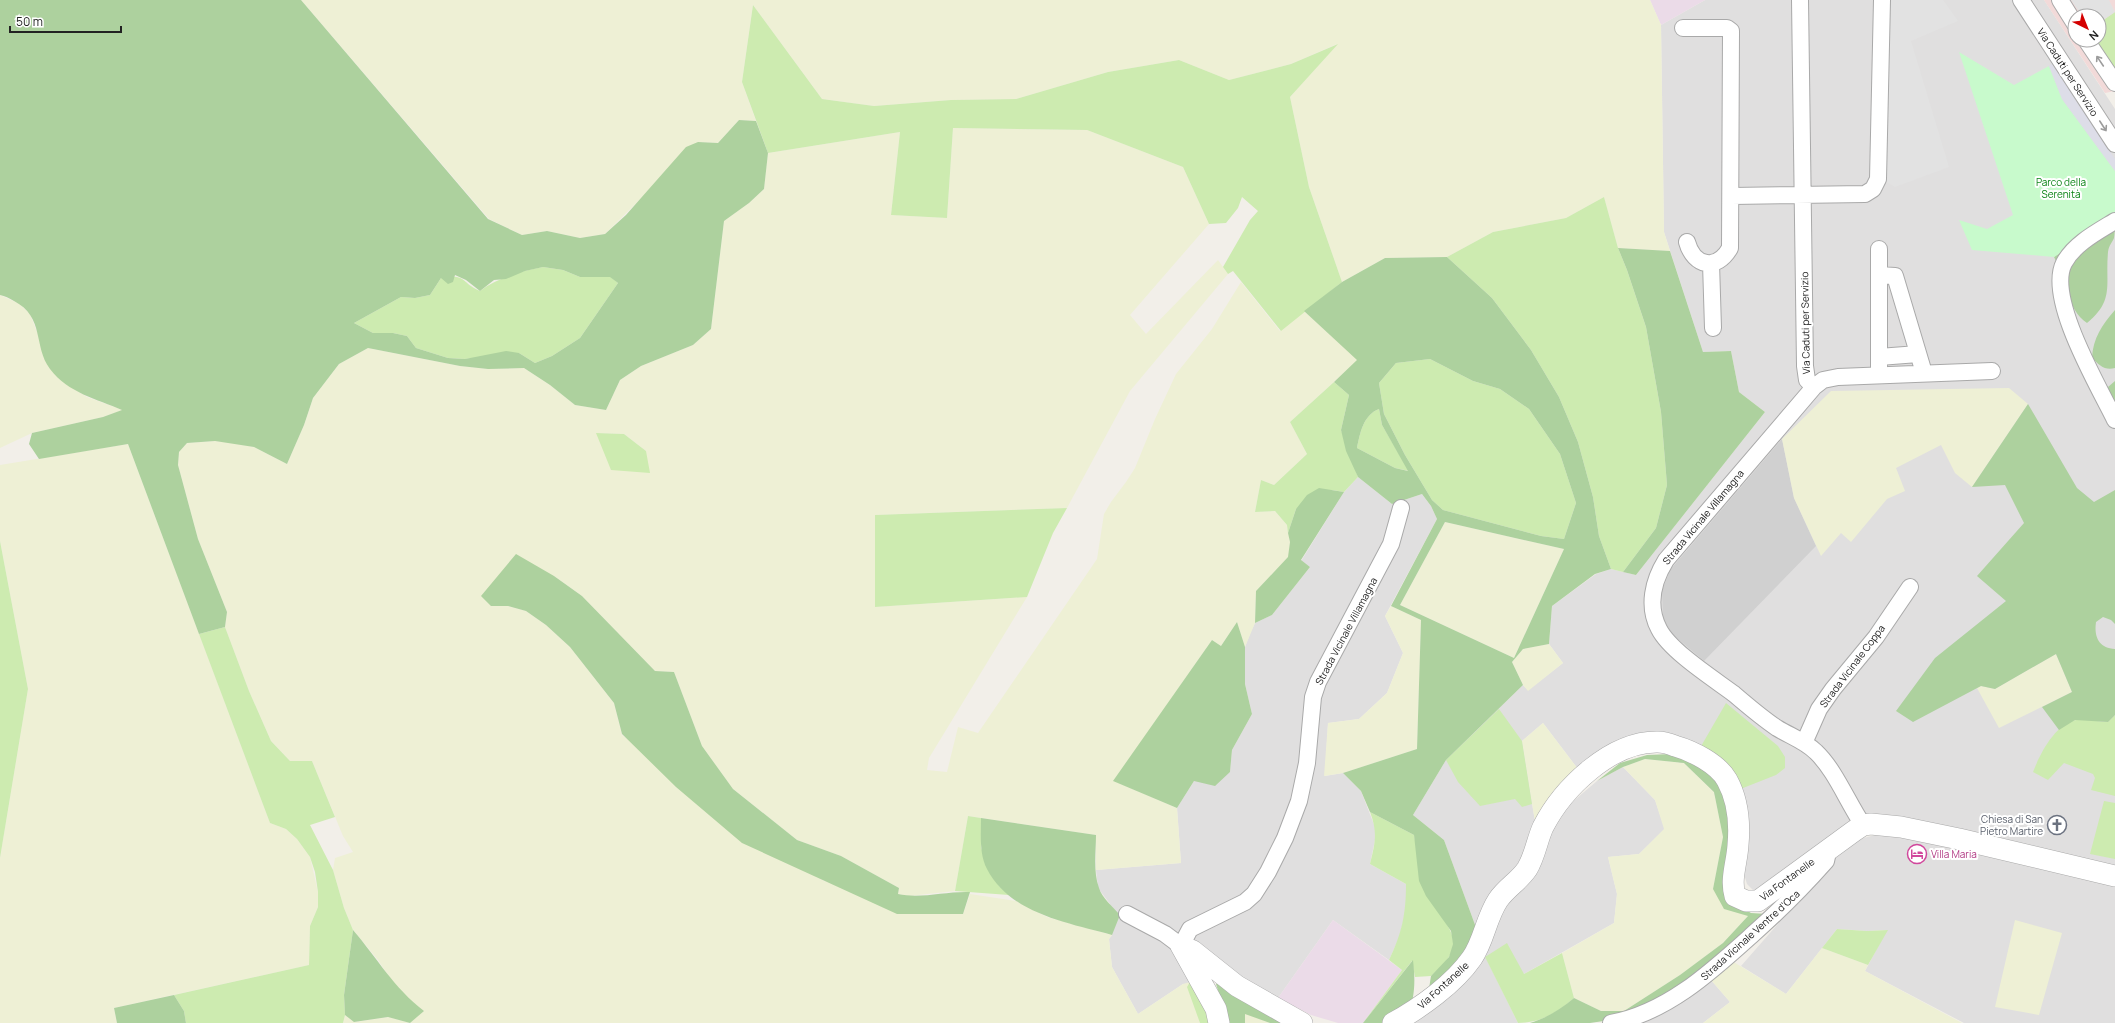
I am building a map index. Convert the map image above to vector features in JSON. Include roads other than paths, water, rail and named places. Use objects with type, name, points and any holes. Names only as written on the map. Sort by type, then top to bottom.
[{"type":"street","name":"Via Caduti per Servizio","points":[[1800,0],[1805,366],[1807,380],[1814,387],[1823,380],[1838,376],[1992,371]]},
{"type":"street","points":[[1732,196],[1864,194],[1869,193],[1876,185],[1878,179],[1882,0]]},
{"type":"street","name":"Via Caduti per Servizio","points":[[2021,0],[2115,144]]},
{"type":"street","points":[[2060,0],[2067,11]]},
{"type":"street","points":[[1683,28],[1727,28],[1731,31],[1732,196],[1730,248],[1726,256],[1711,264],[1694,258],[1689,251],[1687,242]]},
{"type":"street","points":[[2091,48],[2115,83]]},
{"type":"street","points":[[2115,220],[2090,236],[2070,254],[2063,264],[2060,284],[2070,327],[2115,420]]},
{"type":"street","points":[[1879,249],[1879,375]]},
{"type":"street","points":[[1711,264],[1713,328]]},
{"type":"street","points":[[1879,275],[1895,276],[1924,373]]},
{"type":"street","points":[[1879,357],[1918,354]]},
{"type":"street","name":"Strada Vicinale Villamagna","points":[[1804,743],[1775,727],[1670,643],[1659,630],[1654,615],[1653,600],[1657,573],[1666,560],[1814,387]]},
{"type":"street","name":"Strada Vicinale Villamagna","points":[[1181,946],[1190,929],[1245,902],[1254,894],[1275,858],[1299,801],[1307,763],[1314,692],[1391,544],[1401,508]]},
{"type":"street","name":"Strada Vicinale Coppa","points":[[1804,743],[1819,709],[1833,689],[1876,637],[1910,587]]},
{"type":"street","name":"Via Fontanelle","points":[[1393,1023],[1423,1006],[1472,958],[1498,900],[1526,870],[1533,857],[1543,827],[1554,809],[1568,790],[1591,768],[1615,753],[1637,745],[1658,742],[1695,754],[1721,771],[1727,780],[1739,814],[1738,845],[1732,886],[1735,896],[1746,901],[1758,901],[1829,848],[1863,825]]},
{"type":"street","points":[[1804,743],[1824,761],[1863,825],[1879,824],[1924,831],[2115,876]]},
{"type":"street","name":"Strada Vicinale Ventre d'Oca","points":[[1611,1023],[1631,1019],[1655,1008],[1702,979],[1781,909],[1812,878],[1826,861],[1829,848]]},
{"type":"street","points":[[1127,914],[1165,934],[1181,946],[1193,951],[1237,986],[1302,1023]]},
{"type":"street","points":[[1181,946],[1216,1009],[1218,1023]]},
{"type":"place","name":"Chiesa di San Pietro Martire","points":[[2057,825]]},
{"type":"place","name":"Villa Maria","points":[[1917,854]]},
{"type":"park label","name":"Parco della Serenità","points":[[2061,188]]}]
